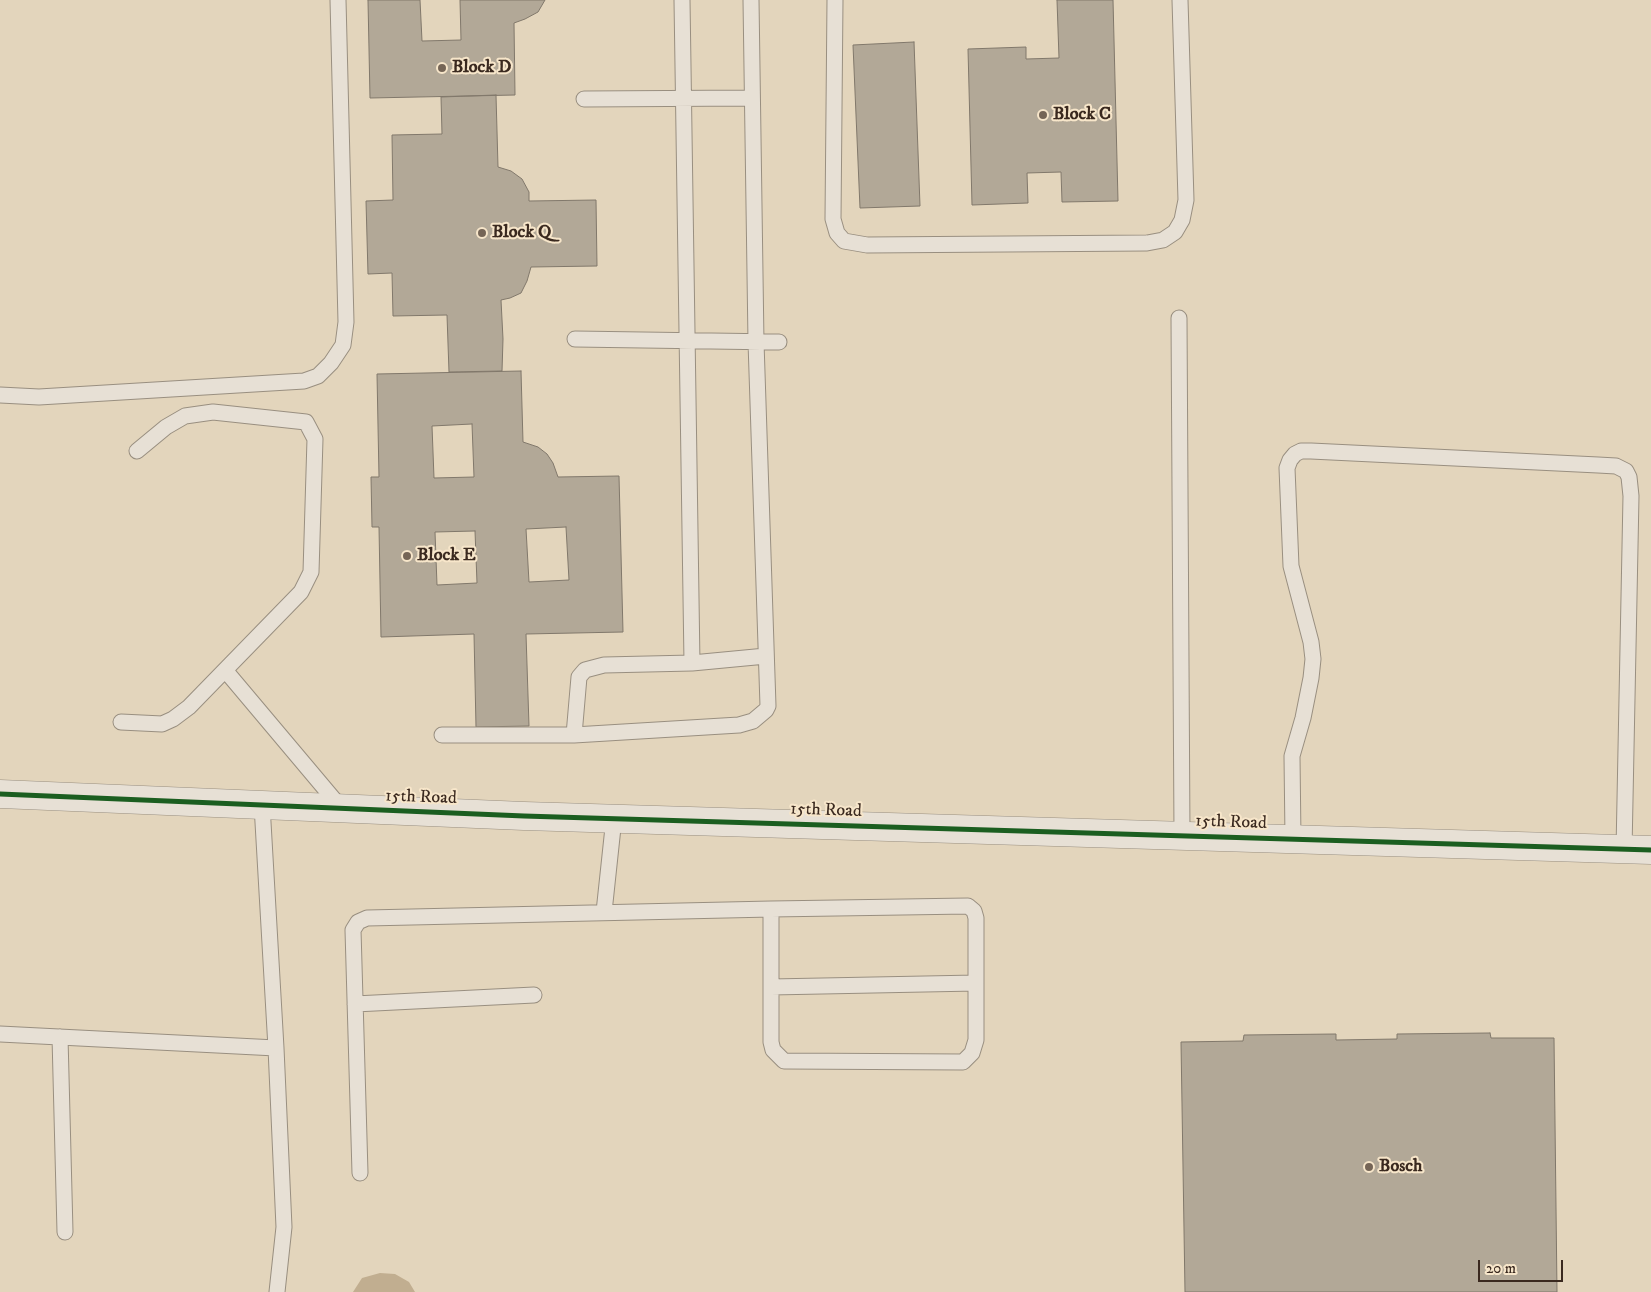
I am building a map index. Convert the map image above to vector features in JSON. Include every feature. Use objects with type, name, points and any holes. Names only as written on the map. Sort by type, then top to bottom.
[{"type":"street","name":"15th Road","points":[[0,794],[342,809],[1651,850]]},
{"type":"lane","points":[[0,395],[39,396],[304,381],[318,376],[331,362],[343,345],[346,322],[338,0]]},
{"type":"lane","points":[[682,0],[692,663]]},
{"type":"lane","points":[[442,734],[574,735],[748,724],[763,714],[768,706],[756,342],[751,0]]},
{"type":"lane","points":[[835,0],[833,219],[837,233],[844,241],[867,245],[1147,243],[1163,240],[1175,232],[1182,220],[1186,200],[1180,0]]},
{"type":"lane","points":[[584,99],[752,98]]},
{"type":"lane","points":[[1179,318],[1182,835]]},
{"type":"lane","points":[[575,339],[779,342]]},
{"type":"lane","points":[[121,722],[162,724],[173,719],[189,707],[301,592],[311,572],[315,439],[306,422],[213,412],[185,416],[166,427],[137,451]]},
{"type":"lane","points":[[1293,839],[1292,756],[1312,678],[1313,659],[1312,642],[1291,566],[1287,468],[1295,454],[1300,451],[1311,451],[1616,466],[1626,471],[1629,477],[1632,496],[1624,850]]},
{"type":"lane","points":[[574,735],[579,677],[585,670],[604,665],[692,663],[766,656]]},
{"type":"lane","points":[[225,670],[342,809]]},
{"type":"lane","points":[[262,805],[284,1227],[277,1292]]},
{"type":"lane","points":[[604,912],[614,818]]},
{"type":"lane","points":[[360,1173],[353,930],[358,922],[367,918],[772,908],[968,906],[974,911],[976,918],[976,1040],[972,1054],[963,1062],[784,1061],[773,1050],[771,987],[772,908]]},
{"type":"lane","points":[[771,987],[976,983]]},
{"type":"lane","points":[[354,1004],[534,995]]},
{"type":"lane","points":[[0,1034],[276,1048]]},
{"type":"lane","points":[[60,1037],[65,1232]]},
{"type":"shaded area","points":[[380,1273],[395,1274],[409,1282],[415,1292],[353,1292],[362,1278]]},
{"type":"building","name":"Block D","points":[[368,0],[420,0],[422,41],[461,40],[460,0],[545,0],[538,12],[514,23],[515,95],[370,98]]},
{"type":"building","name":"Block C","points":[[1057,0],[1113,0],[1118,201],[1062,202],[1061,172],[1027,173],[1028,203],[972,205],[968,49],[1026,47],[1026,59],[1059,58]]},
{"type":"building","points":[[914,42],[920,206],[860,208],[853,45]]},
{"type":"building","name":"Block Q","points":[[496,95],[498,167],[511,171],[522,179],[529,192],[529,201],[596,200],[597,266],[531,267],[521,293],[501,300],[502,371],[449,372],[447,315],[393,316],[392,273],[368,274],[366,201],[393,200],[392,135],[442,134],[441,97]]},
{"type":"building","name":"Block E","points":[[521,371],[523,442],[538,447],[547,454],[553,463],[558,477],[619,476],[623,632],[526,634],[529,726],[476,727],[474,634],[381,637],[379,527],[372,527],[371,477],[379,477],[377,374]],"holes":[[[472,424],[474,477],[434,478],[432,426]],[[566,527],[569,580],[529,582],[526,529]],[[475,531],[477,583],[437,585],[435,532]]]},
{"type":"building","name":"Bosch","points":[[1490,1033],[1491,1038],[1554,1038],[1557,1292],[1185,1292],[1181,1042],[1243,1041],[1244,1035],[1336,1034],[1336,1040],[1397,1039],[1397,1034]]},
{"type":"cycle path","points":[[0,794],[524,816],[1651,850]]},
{"type":"place","name":"Block D","points":[[442,68]]},
{"type":"place","name":"Block C","points":[[1043,115]]},
{"type":"place","name":"Block Q","points":[[482,233]]},
{"type":"place","name":"Block E","points":[[407,556]]},
{"type":"place","name":"Bosch","points":[[1369,1167]]}]
